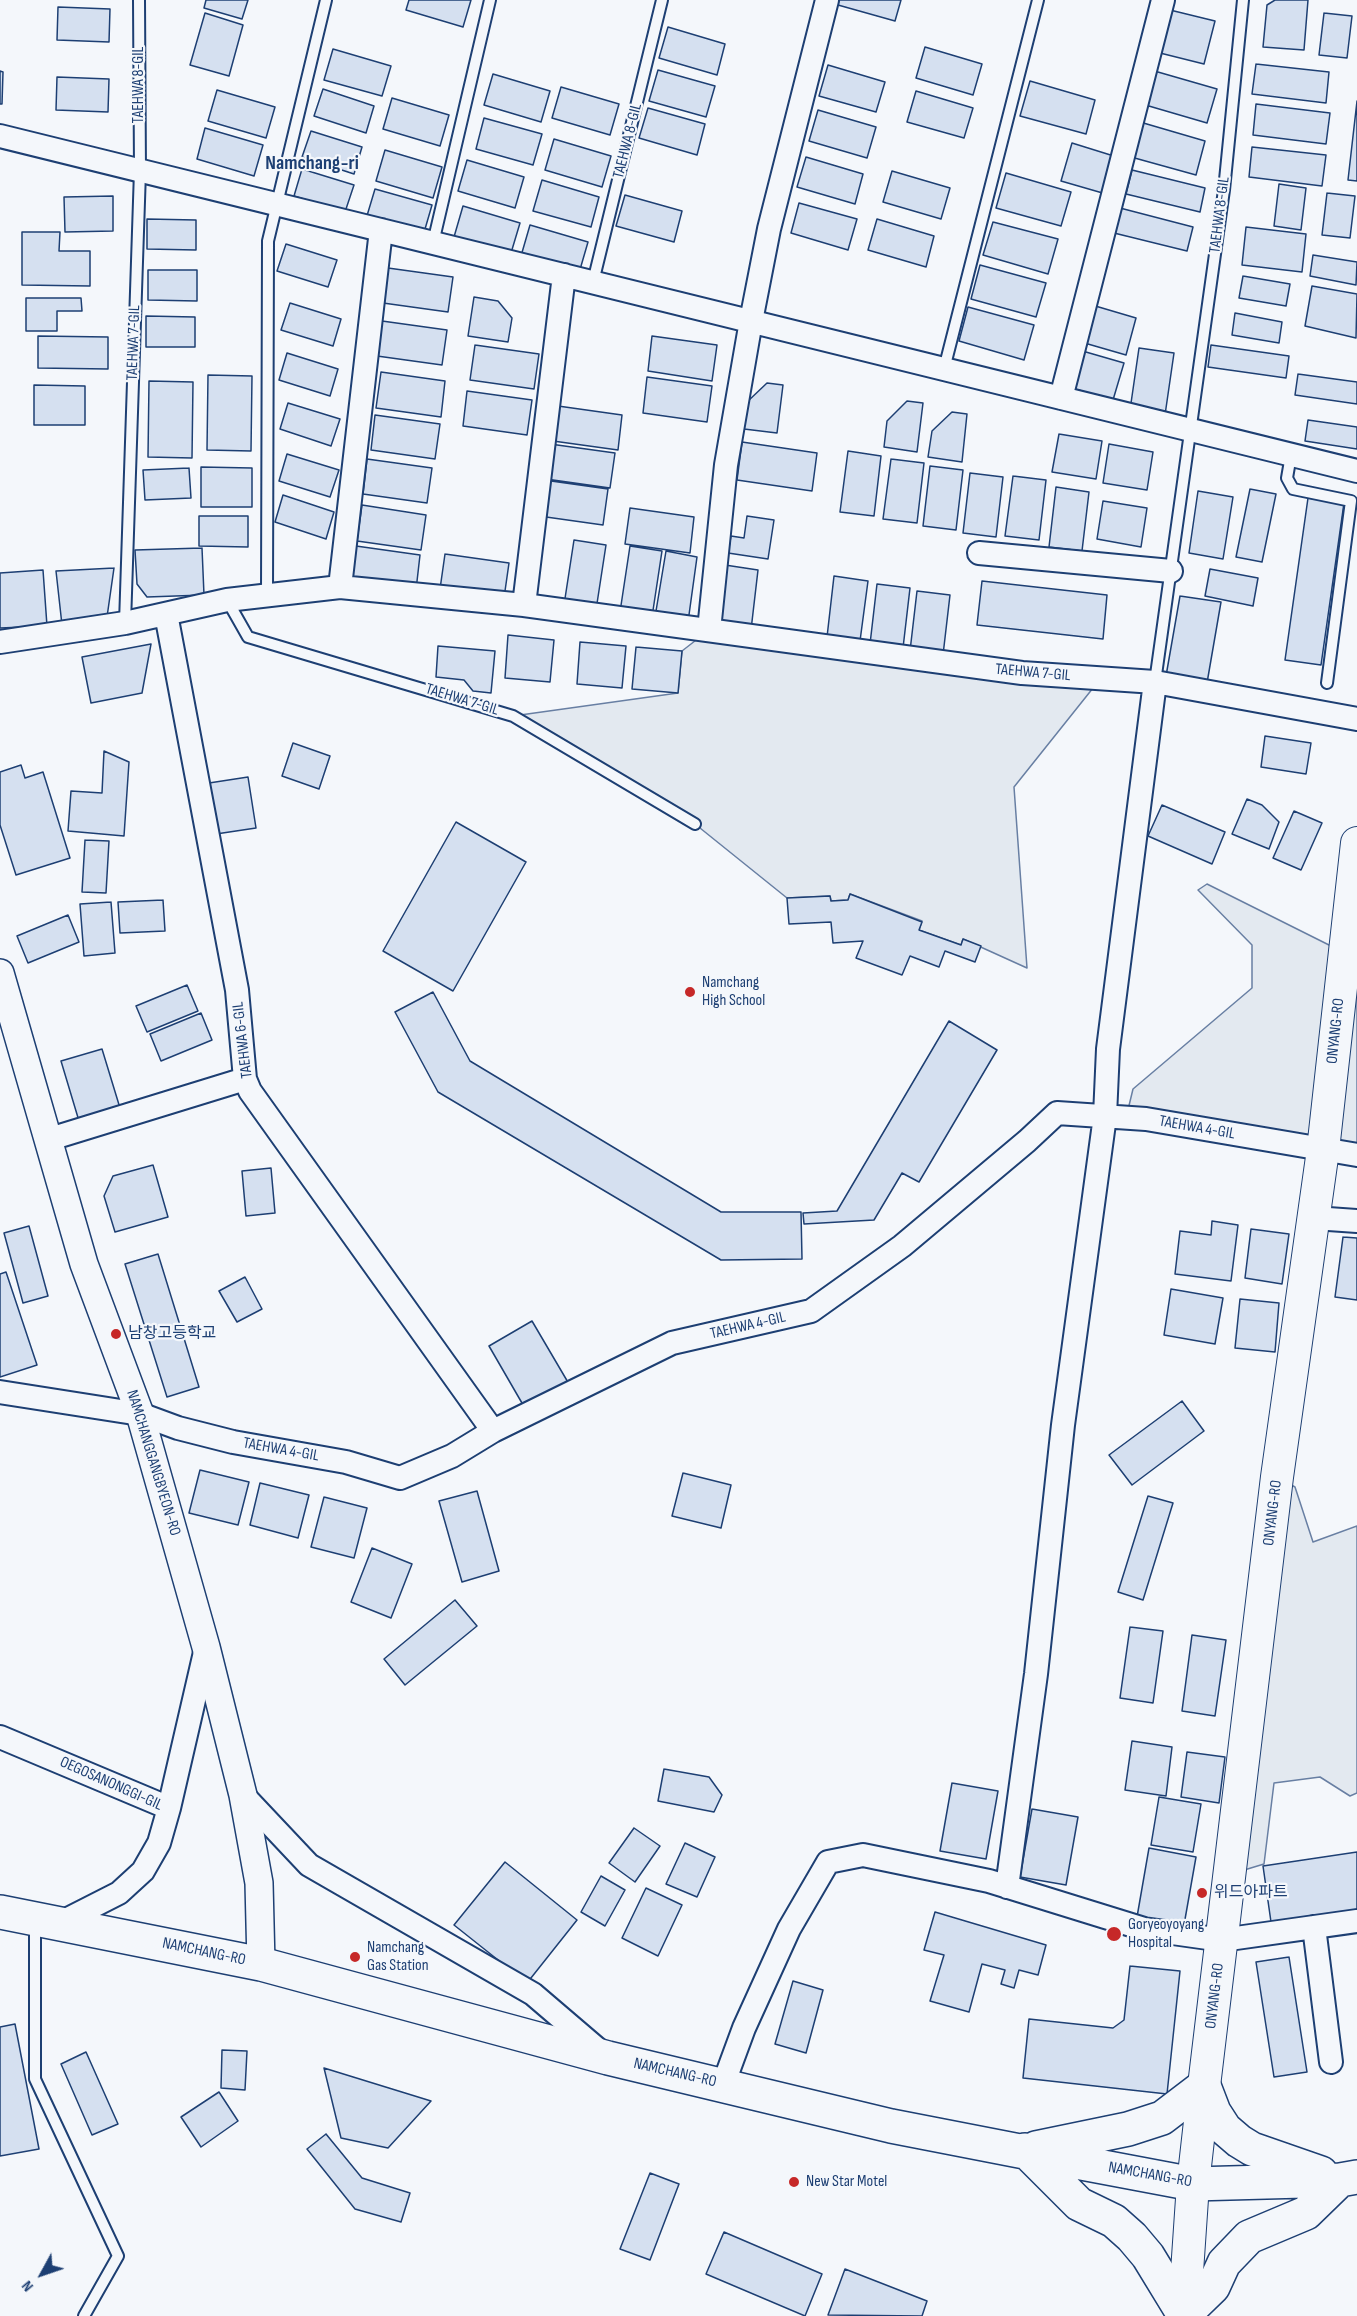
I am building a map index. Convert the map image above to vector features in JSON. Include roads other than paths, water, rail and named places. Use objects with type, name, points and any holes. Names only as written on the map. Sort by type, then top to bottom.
[{"type":"main road","name":"ONYANG-RO","points":[[1184,2316],[1193,2184],[1204,2086],[1277,1477],[1323,1150],[1357,843]]},
{"type":"main road","name":"NAMCHANG-RO","points":[[0,1912],[261,1964],[608,2058],[891,2126],[1193,2184],[1348,2178]]},
{"type":"main road","points":[[1024,2150],[1128,2129],[1162,2118],[1204,2086],[1214,2112],[1225,2129],[1239,2141],[1252,2149],[1348,2178]]},
{"type":"main road","points":[[1024,2150],[1079,2204],[1114,2221],[1132,2237],[1148,2256],[1184,2316],[1213,2287],[1224,2263],[1249,2237],[1305,2213],[1348,2178]]},
{"type":"street","points":[[709,630],[726,465],[751,321],[770,229],[827,0]]},
{"type":"street","points":[[1061,398],[1163,0]]},
{"type":"street","points":[[0,136],[1357,471]]},
{"type":"street","points":[[340,587],[381,230]]},
{"type":"street","points":[[524,605],[564,275]]},
{"type":"street","points":[[979,553],[1171,571]]},
{"type":"street","name":"TAEHWA 7-GIL","points":[[0,642],[125,623],[267,593],[340,587],[524,605],[1022,673],[1155,682],[1357,719]]},
{"type":"street","name":"TAEHWA 6-GIL","points":[[166,614],[237,990],[246,1079],[250,1091],[493,1431]]},
{"type":"street","points":[[1007,1887],[1036,1674],[1063,1425],[1105,1116],[1108,1048],[1155,682]]},
{"type":"street","name":"NAMCHANGGANGBYEON-RO","points":[[0,973],[50,1139],[84,1264],[140,1414],[206,1647],[243,1795],[259,1883],[261,1964]]},
{"type":"street","points":[[50,1139],[246,1079]]},
{"type":"street","name":"TAEHWA 4-GIL","points":[[140,1414],[200,1433],[346,1462],[400,1478],[452,1456],[493,1431],[672,1343],[811,1311],[902,1246],[1057,1113],[1146,1119],[1357,1155]]},
{"type":"street","points":[[1314,1218],[1357,1221]]},
{"type":"street","points":[[0,1392],[140,1414]]},
{"type":"street","points":[[169,1808],[206,1647]]},
{"type":"street","name":"OEGOSANONGGI-GIL","points":[[0,1737],[169,1808],[159,1843],[143,1871],[119,1893],[47,1920]]},
{"type":"street","points":[[243,1795],[309,1865],[533,1994],[608,2058]]},
{"type":"street","points":[[723,2085],[744,2028],[789,1929],[828,1862],[864,1855],[1007,1887],[1144,1929],[1222,1940],[1357,1921]]},
{"type":"street","points":[[1314,1927],[1331,2062]]},
{"type":"lane","name":"TAEHWA 8-GIL","points":[[138,0],[140,171]]},
{"type":"lane","points":[[267,593],[268,241],[275,204],[326,0]]},
{"type":"lane","points":[[433,243],[490,0]]},
{"type":"lane","name":"TAEHWA 8-GIL","points":[[593,282],[662,0]]},
{"type":"lane","points":[[944,369],[1038,0]]},
{"type":"lane","name":"TAEHWA 8-GIL","points":[[1155,682],[1224,190],[1243,0]]},
{"type":"lane","name":"TAEHWA 7-GIL","points":[[125,623],[140,171]]},
{"type":"lane","points":[[1291,455],[1287,478],[1293,489],[1351,501],[1327,683]]},
{"type":"lane","name":"TAEHWA 7-GIL","points":[[226,600],[248,637],[513,716],[695,824]]},
{"type":"lane","points":[[47,1920],[35,2079],[118,2256],[84,2316]]},
{"type":"place","name":"Namchang High School","points":[[690,992]]},
{"type":"place","name":"남창고등학교","points":[[116,1334]]},
{"type":"place","name":"위드아파트","points":[[1202,1893]]},
{"type":"place","name":"Goryeoyoyang Hospital","points":[[1114,1934]]},
{"type":"place","name":"Namchang Gas Station","points":[[355,1957]]},
{"type":"place","name":"New Star Motel","points":[[794,2182]]},
{"type":"district","name":"Namchang-ri","points":[[312,164]]}]
